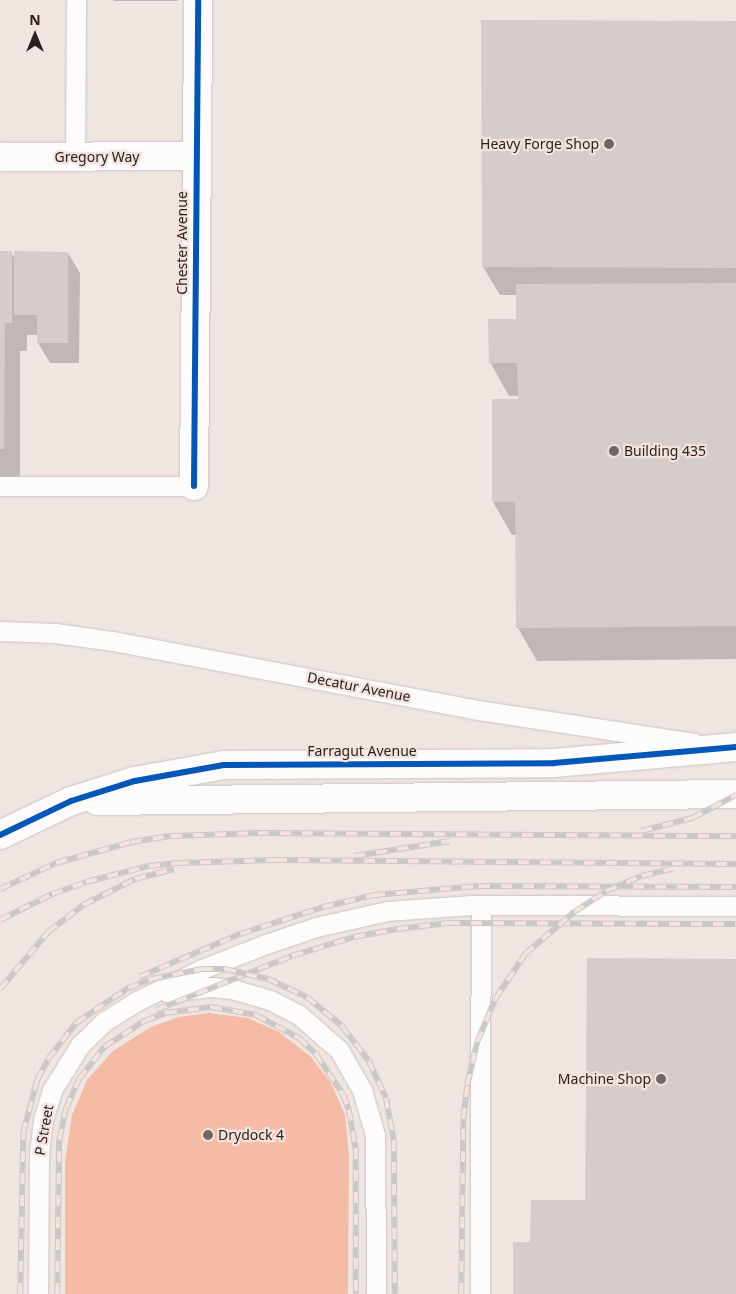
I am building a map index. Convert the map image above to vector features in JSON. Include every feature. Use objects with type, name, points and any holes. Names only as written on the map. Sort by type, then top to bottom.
[{"type":"street","name":"Chester Avenue","points":[[194,486],[194,156],[198,0]]},
{"type":"street","name":"Gregory Way","points":[[0,158],[194,156]]},
{"type":"street","name":"Farragut Avenue","points":[[0,835],[71,801],[135,780],[224,765],[554,762],[727,747]]},
{"type":"street","name":"Farragut Avenue","points":[[71,801],[736,794]]},
{"type":"lane","points":[[74,157],[76,0]]},
{"type":"lane","points":[[0,486],[194,486]]},
{"type":"lane","name":"Decatur Avenue","points":[[0,631],[55,633],[112,641],[472,709],[727,747]]},
{"type":"lane","points":[[135,1002],[221,961],[316,928],[387,911],[481,905],[736,906]]},
{"type":"lane","points":[[480,1294],[481,905]]},
{"type":"lane","points":[[135,1002],[188,988],[232,989],[270,1000],[299,1015],[339,1050],[362,1090],[375,1135],[376,1294]]},
{"type":"lane","name":"P Street","points":[[38,1294],[39,1153],[43,1120],[52,1090],[80,1045],[105,1021],[135,1002]]},
{"type":"shaded area","name":"Drydock 4","points":[[209,1013],[248,1018],[279,1032],[310,1056],[331,1083],[345,1115],[349,1155],[348,1294],[65,1294],[65,1162],[72,1115],[87,1080],[113,1051],[151,1027],[178,1017]]},
{"type":"building","name":"Heavy Forge Shop","points":[[481,20],[736,21],[736,268],[482,267]]},
{"type":"building","points":[[0,251],[12,251],[12,323],[5,323],[4,449],[0,449]]},
{"type":"building","points":[[14,251],[68,252],[68,343],[37,343],[37,315],[14,315]]},
{"type":"building","name":"Building 435","points":[[736,283],[736,626],[516,628],[515,502],[492,502],[492,399],[518,399],[517,363],[489,363],[488,319],[516,319],[516,284]]},
{"type":"building","name":"Machine Shop","points":[[587,958],[736,959],[736,1294],[513,1294],[513,1242],[530,1242],[531,1200],[585,1200]]},
{"type":"railway","points":[[641,831],[692,818],[736,795]]},
{"type":"railway","points":[[0,889],[56,863],[131,842],[171,836],[258,833],[736,836]]},
{"type":"railway","points":[[354,856],[450,841]]},
{"type":"railway","points":[[0,920],[52,894],[86,882],[149,866],[178,863],[276,860],[736,864]]},
{"type":"railway","points":[[461,1294],[463,1119],[467,1085],[477,1042],[495,999],[525,954],[574,912],[606,891],[642,876],[673,868]]},
{"type":"railway","points":[[0,989],[48,932],[83,905],[135,879],[174,869]]},
{"type":"railway","points":[[139,977],[240,934],[323,907],[374,895],[479,886],[736,887]]},
{"type":"railway","points":[[156,1010],[292,956],[354,937],[397,929],[449,923],[736,924]]},
{"type":"railway","points":[[20,1294],[23,1133],[37,1080],[48,1059],[76,1023],[128,988],[151,979],[202,969],[225,969],[268,979],[307,997],[342,1026],[369,1061],[386,1098],[394,1140],[395,1294]]},
{"type":"railway","points":[[57,1294],[59,1140],[66,1108],[79,1079],[104,1047],[144,1021],[166,1013],[211,1007],[256,1015],[299,1038],[316,1054],[343,1094],[349,1110],[356,1148],[356,1294]]},
{"type":"cycle path","points":[[194,486],[198,0]]},
{"type":"cycle path","points":[[0,835],[71,801],[135,781],[224,765],[554,763],[736,747]]},
{"type":"place","name":"Heavy Forge Shop","points":[[609,144]]},
{"type":"place","name":"Building 435","points":[[614,451]]},
{"type":"place","name":"Machine Shop","points":[[661,1079]]},
{"type":"place","name":"Drydock 4","points":[[208,1135]]}]
